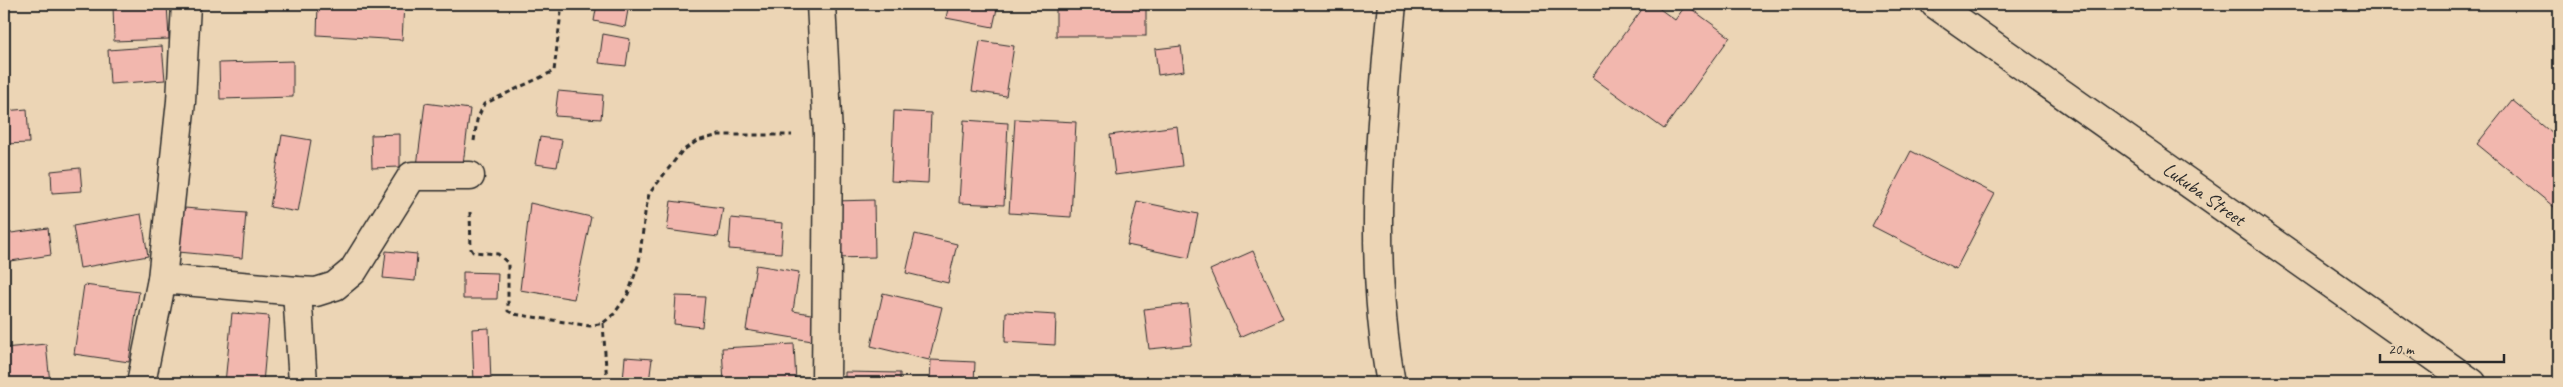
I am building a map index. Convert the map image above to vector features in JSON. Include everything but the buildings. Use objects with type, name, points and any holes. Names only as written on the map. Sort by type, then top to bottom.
[{"type":"street","points":[[141,383],[162,279],[180,101],[186,4]]},
{"type":"street","points":[[821,4],[828,135],[826,383]]},
{"type":"street","points":[[1391,383],[1384,347],[1377,194],[1392,4]]},
{"type":"street","name":"Lukuba Street","points":[[1935,4],[2472,383]]},
{"type":"street","points":[[162,279],[316,292],[334,286],[352,271],[412,176],[470,176]]},
{"type":"street","points":[[296,291],[303,383]]},
{"type":"path","points":[[562,4],[554,71],[484,104],[477,120],[470,176],[471,250],[477,254],[498,254],[508,263],[508,310],[514,314],[590,326],[603,323],[614,314],[628,294],[639,263],[645,213],[650,194],[682,151],[696,141],[719,135],[828,135]]},
{"type":"path","points":[[603,323],[607,383]]}]
